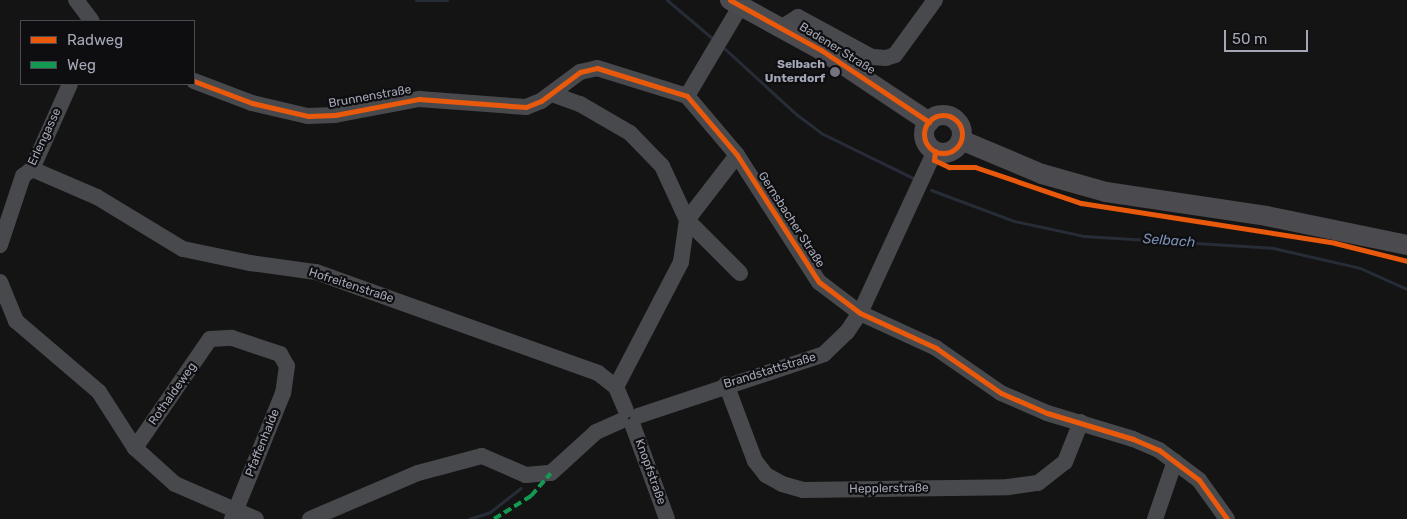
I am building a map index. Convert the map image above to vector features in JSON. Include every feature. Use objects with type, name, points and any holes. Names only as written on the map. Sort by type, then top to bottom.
[{"type":"main road","name":"Badener Straße","points":[[736,3],[782,27],[876,84],[929,122]]},
{"type":"main road","points":[[940,116],[953,118],[961,128],[961,140],[953,150],[935,151],[925,138],[929,122],[940,116]]},
{"type":"main road","points":[[961,140],[1042,174],[1106,192],[1266,216],[1407,246]]},
{"type":"street","points":[[76,0],[91,20]]},
{"type":"street","points":[[782,27],[798,17],[872,57],[886,58],[895,55],[935,0]]},
{"type":"street","name":"Badener Straße","points":[[687,96],[736,3]]},
{"type":"street","points":[[552,94],[580,72],[596,68],[687,96]]},
{"type":"street","name":"Brunnenstraße","points":[[195,81],[252,103],[308,116],[335,115],[419,99],[526,107],[552,94]]},
{"type":"street","name":"Erlengasse","points":[[0,245],[23,176],[32,169],[70,85]]},
{"type":"street","points":[[552,94],[580,104],[630,133],[662,166],[687,220],[740,273]]},
{"type":"street","name":"Gernsbacher Straße","points":[[687,96],[737,155],[819,282],[860,313],[936,348],[1001,393],[1047,413],[1133,439],[1175,461],[1199,480],[1227,519]]},
{"type":"street","name":"Brandstattstraße","points":[[310,519],[418,473],[482,456],[526,475],[551,473],[596,432],[629,418],[726,384],[824,354],[847,332],[860,313],[935,151]]},
{"type":"street","points":[[629,418],[616,387],[681,262],[687,220],[737,155]]},
{"type":"street","name":"Hofreitenstraße","points":[[32,169],[97,197],[183,249],[250,264],[316,272],[598,373],[616,387]]},
{"type":"street","points":[[0,282],[16,321],[99,392],[135,448],[175,484],[234,516],[256,519]]},
{"type":"street","name":"Rothaldeweg","points":[[135,448],[210,339],[232,338],[280,354],[287,366]]},
{"type":"street","name":"Pfaffenhalde","points":[[234,516],[283,393],[287,366]]},
{"type":"street","name":"Hepplerstraße","points":[[726,384],[755,461],[766,475],[782,484],[803,490],[1008,487],[1038,482],[1065,462],[1081,422]]},
{"type":"street","name":"Knopfstraße","points":[[629,418],[667,519]]},
{"type":"street","points":[[1155,519],[1175,461]]},
{"type":"waterway","name":"Selbach","points":[[416,0],[447,0]]},
{"type":"waterway","name":"Selbach","points":[[667,0],[712,38]]},
{"type":"waterway","name":"Selbach","points":[[725,49],[796,114],[821,133],[915,179]]},
{"type":"waterway","name":"Selbach","points":[[931,190],[1014,221],[1084,236],[1273,248],[1360,268],[1407,289]]},
{"type":"waterway","points":[[469,519],[490,512],[521,488]]},
{"type":"marked path","points":[[494,519],[531,496],[551,473]]},
{"type":"cycle path","points":[[730,0],[821,50],[929,122]]},
{"type":"cycle path","points":[[195,81],[252,103],[308,116],[335,115],[419,99],[526,107],[541,101],[580,72],[597,68],[687,96],[737,155],[819,282],[860,313],[936,348],[1001,393],[1047,413],[1133,439],[1159,450],[1199,480],[1227,519]]},
{"type":"cycle path","points":[[943,115],[956,121],[962,134],[956,147],[943,153],[930,147],[924,134],[930,121],[943,115]]},
{"type":"cycle path","points":[[935,151],[934,160],[949,167],[975,167],[1081,203],[1335,243],[1407,261]]},
{"type":"place","name":"Selbach Unterdorf","points":[[835,72]]}]
